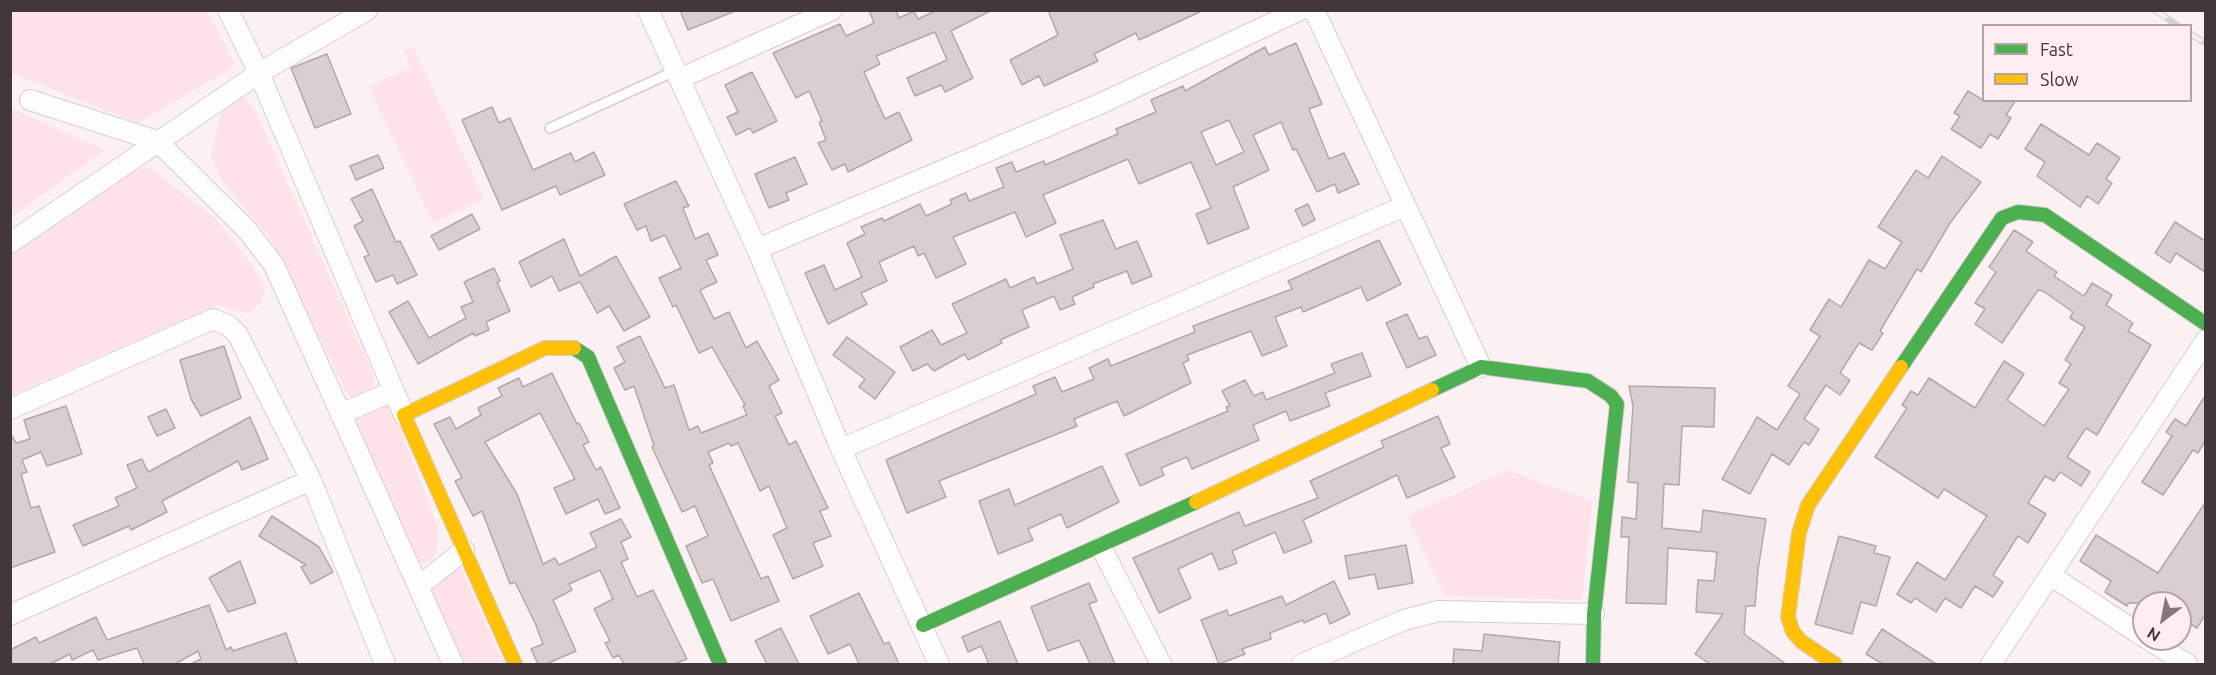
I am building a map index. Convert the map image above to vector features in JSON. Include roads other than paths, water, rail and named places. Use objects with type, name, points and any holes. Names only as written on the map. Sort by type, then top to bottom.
[{"type":"street","points":[[228,10],[258,74],[514,664]]},
{"type":"street","points":[[10,243],[258,74],[367,10]]},
{"type":"street","points":[[648,10],[757,249],[841,449],[939,664]]},
{"type":"street","points":[[677,75],[832,10]]},
{"type":"street","points":[[757,249],[1102,103],[1300,10]]},
{"type":"street","points":[[1314,10],[1481,367]]},
{"type":"street","points":[[30,100],[157,141],[247,230],[274,265],[453,664]]},
{"type":"street","points":[[841,449],[1405,206]]},
{"type":"street","points":[[1835,664],[1802,642],[1793,632],[1788,617],[1799,533],[1808,505],[2002,218],[2018,212],[2045,215],[2205,324]]},
{"type":"street","points":[[10,409],[213,320],[221,321],[238,334],[311,480],[380,663]]},
{"type":"street","points":[[1991,664],[2205,340]]},
{"type":"street","points":[[404,415],[545,348],[558,346],[575,348],[588,357],[720,664]]},
{"type":"street","points":[[922,625],[1101,547],[1481,367],[1588,381],[1611,396],[1617,404],[1594,614],[1593,664]]},
{"type":"street","points":[[340,414],[394,391]]},
{"type":"street","points":[[10,615],[311,480]]},
{"type":"street","points":[[1101,547],[1161,664]]},
{"type":"street","points":[[418,587],[464,550]]},
{"type":"street","points":[[2050,575],[2132,629]]},
{"type":"street","points":[[1302,664],[1404,620],[1438,611],[1594,614]]},
{"type":"street","points":[[2166,651],[2187,664]]},
{"type":"lane","points":[[550,128],[677,75]]},
{"type":"railway","points":[[2155,10],[2175,24]]},
{"type":"railway","points":[[2192,35],[2206,43]]}]
